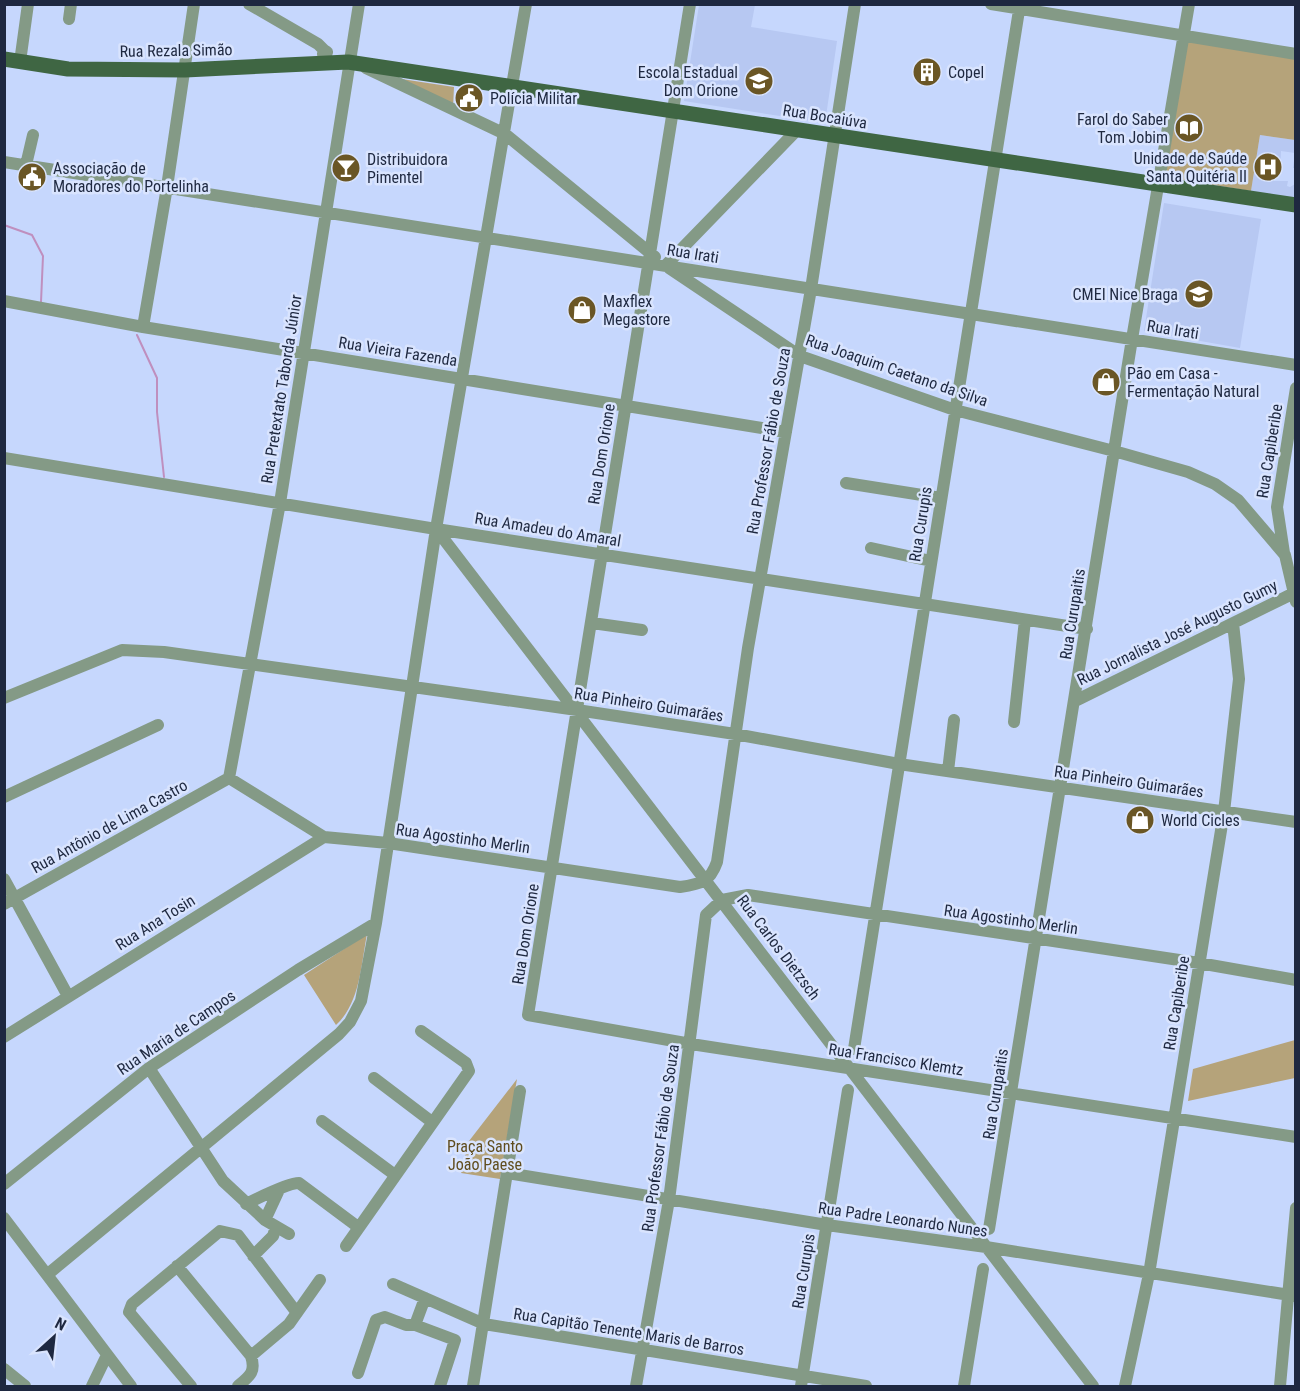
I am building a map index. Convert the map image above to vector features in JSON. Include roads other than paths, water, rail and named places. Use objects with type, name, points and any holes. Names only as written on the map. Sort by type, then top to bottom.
[{"type":"main road","name":"Rua Rezala Simão","points":[[12,60],[68,69],[185,70],[352,63]]},
{"type":"main road","name":"Rua Bocaiúva","points":[[352,63],[1296,205]]},
{"type":"street","points":[[12,60],[28,4]]},
{"type":"street","points":[[69,18],[71,4]]},
{"type":"street","points":[[143,327],[167,187],[194,4]]},
{"type":"street","points":[[249,4],[324,50]]},
{"type":"street","name":"Rua Pretextato Taborda Júnior","points":[[229,778],[252,666],[280,502],[325,212],[352,63],[358,4]]},
{"type":"street","points":[[48,1274],[339,1035],[350,1022],[361,1001],[376,923],[436,529],[514,87],[526,4]]},
{"type":"street","name":"Rua Dom Orione","points":[[528,1016],[690,4]]},
{"type":"street","name":"Rua Professor Fábio de Souza","points":[[707,881],[717,862],[760,579],[812,289],[833,135],[855,4]]},
{"type":"street","points":[[991,4],[1296,54]]},
{"type":"street","name":"Rua Curupaitis","points":[[989,1229],[1132,339],[1189,4]]},
{"type":"street","name":"Rua Curupis","points":[[854,1049],[1020,7]]},
{"type":"street","points":[[352,63],[505,134],[649,258]]},
{"type":"street","points":[[665,266],[797,130]]},
{"type":"street","points":[[26,165],[33,135]]},
{"type":"street","name":"Rua Irati","points":[[4,162],[487,238],[649,258],[665,266],[1296,365]]},
{"type":"street","name":"Rua Joaquim Caetano da Silva","points":[[665,266],[800,356],[955,410],[1188,472],[1215,484],[1238,500],[1285,555],[1295,597]]},
{"type":"street","name":"Rua Vieira Fazenda","points":[[4,301],[143,327],[786,432]]},
{"type":"street","name":"Rua Capiberibe","points":[[1285,555],[1277,507],[1296,388]]},
{"type":"street","name":"Rua Amadeu do Amaral","points":[[4,458],[436,529],[924,606],[1086,629]]},
{"type":"street","points":[[846,483],[941,498]]},
{"type":"street","name":"Rua Carlos Dietzsch","points":[[436,529],[1093,1386]]},
{"type":"street","points":[[871,548],[931,561]]},
{"type":"street","name":"Rua Jornalista José Augusto Gumy","points":[[1075,701],[1233,623],[1295,597]]},
{"type":"street","points":[[1014,722],[1025,620]]},
{"type":"street","points":[[592,623],[642,630]]},
{"type":"street","name":"Rua Capiberibe","points":[[1125,1386],[1149,1274],[1224,812],[1239,679],[1233,623]]},
{"type":"street","name":"Rua Pinheiro Guimarães","points":[[4,698],[122,650],[164,652],[577,710],[735,734],[899,764],[1296,822]]},
{"type":"street","points":[[948,771],[954,720]]},
{"type":"street","points":[[4,797],[158,725]]},
{"type":"street","name":"Rua Agostinho Merlin","points":[[229,778],[324,837],[388,843],[680,887],[707,881]]},
{"type":"street","name":"Rua Antônio de Lima Castro","points":[[10,901],[229,778]]},
{"type":"street","name":"Rua Ana Tosin","points":[[4,1036],[324,837]]},
{"type":"street","points":[[4,879],[10,901],[68,996]]},
{"type":"street","name":"Rua Agostinho Merlin","points":[[722,900],[748,895],[1199,963],[1296,980]]},
{"type":"street","name":"Rua Professor Fábio de Souza","points":[[636,1386],[669,1200],[706,915],[722,900]]},
{"type":"street","name":"Rua Maria de Campos","points":[[4,1184],[149,1068],[298,970],[376,923]]},
{"type":"street","name":"Rua Francisco Klemtz","points":[[528,1016],[691,1044],[1296,1137]]},
{"type":"street","points":[[346,1246],[469,1071],[466,1063],[421,1030]]},
{"type":"street","points":[[149,1068],[223,1181],[265,1220],[289,1234]]},
{"type":"street","points":[[374,1078],[432,1122]]},
{"type":"street","name":"Rua Curupis","points":[[802,1381],[848,1090]]},
{"type":"street","points":[[473,1386],[520,1091]]},
{"type":"street","points":[[322,1121],[395,1175]]},
{"type":"street","name":"Rua Padre Leonardo Nunes","points":[[507,1173],[827,1225],[986,1247],[1292,1296]]},
{"type":"street","points":[[246,1204],[278,1192],[289,1183],[299,1184],[358,1227]]},
{"type":"street","points":[[265,1220],[278,1192]]},
{"type":"street","points":[[1280,1386],[1292,1296],[1296,1208]]},
{"type":"street","points":[[4,1218],[130,1386]]},
{"type":"street","points":[[253,1256],[273,1236],[276,1227]]},
{"type":"street","points":[[191,1386],[129,1312],[132,1304],[220,1231],[238,1235],[297,1313]]},
{"type":"street","points":[[177,1266],[251,1356],[254,1367],[252,1375],[238,1386]]},
{"type":"street","points":[[964,1386],[983,1269]]},
{"type":"street","points":[[251,1356],[282,1332],[320,1280]]},
{"type":"street","name":"Rua Capitão Tenente Maris de Barros","points":[[393,1284],[483,1324],[643,1350],[802,1381],[866,1386]]},
{"type":"street","points":[[415,1325],[424,1298]]},
{"type":"street","points":[[357,1373],[376,1320],[385,1317],[455,1340],[440,1386]]},
{"type":"street","points":[[92,1386],[107,1355]]},
{"type":"street","points":[[4,1369],[25,1386]]},
{"type":"waterway","points":[[4,225],[32,235],[43,256],[41,302]]},
{"type":"waterway","points":[[137,335],[157,378],[157,412],[164,477]]},
{"type":"place","name":"Copel","points":[[927,72]]},
{"type":"place","name":"Escola Estadual Dom Orione","points":[[759,81]]},
{"type":"place","name":"Polícia Militar","points":[[469,98]]},
{"type":"place","name":"Farol do Saber Tom Jobim","points":[[1189,128]]},
{"type":"place","name":"Unidade de Saúde Santa Quitéria II","points":[[1268,167]]},
{"type":"place","name":"Distribuidora Pimentel","points":[[346,168]]},
{"type":"place","name":"Associação de Moradores do Portelinha","points":[[32,177]]},
{"type":"place","name":"CMEI Nice Braga","points":[[1199,294]]},
{"type":"place","name":"Maxflex Megastore","points":[[582,310]]},
{"type":"place","name":"Pão em Casa - Fermentação Natural","points":[[1106,382]]},
{"type":"place","name":"World Cicles","points":[[1140,820]]},
{"type":"park label","name":"Praça Santo João Paese","points":[[485,1155]]}]
